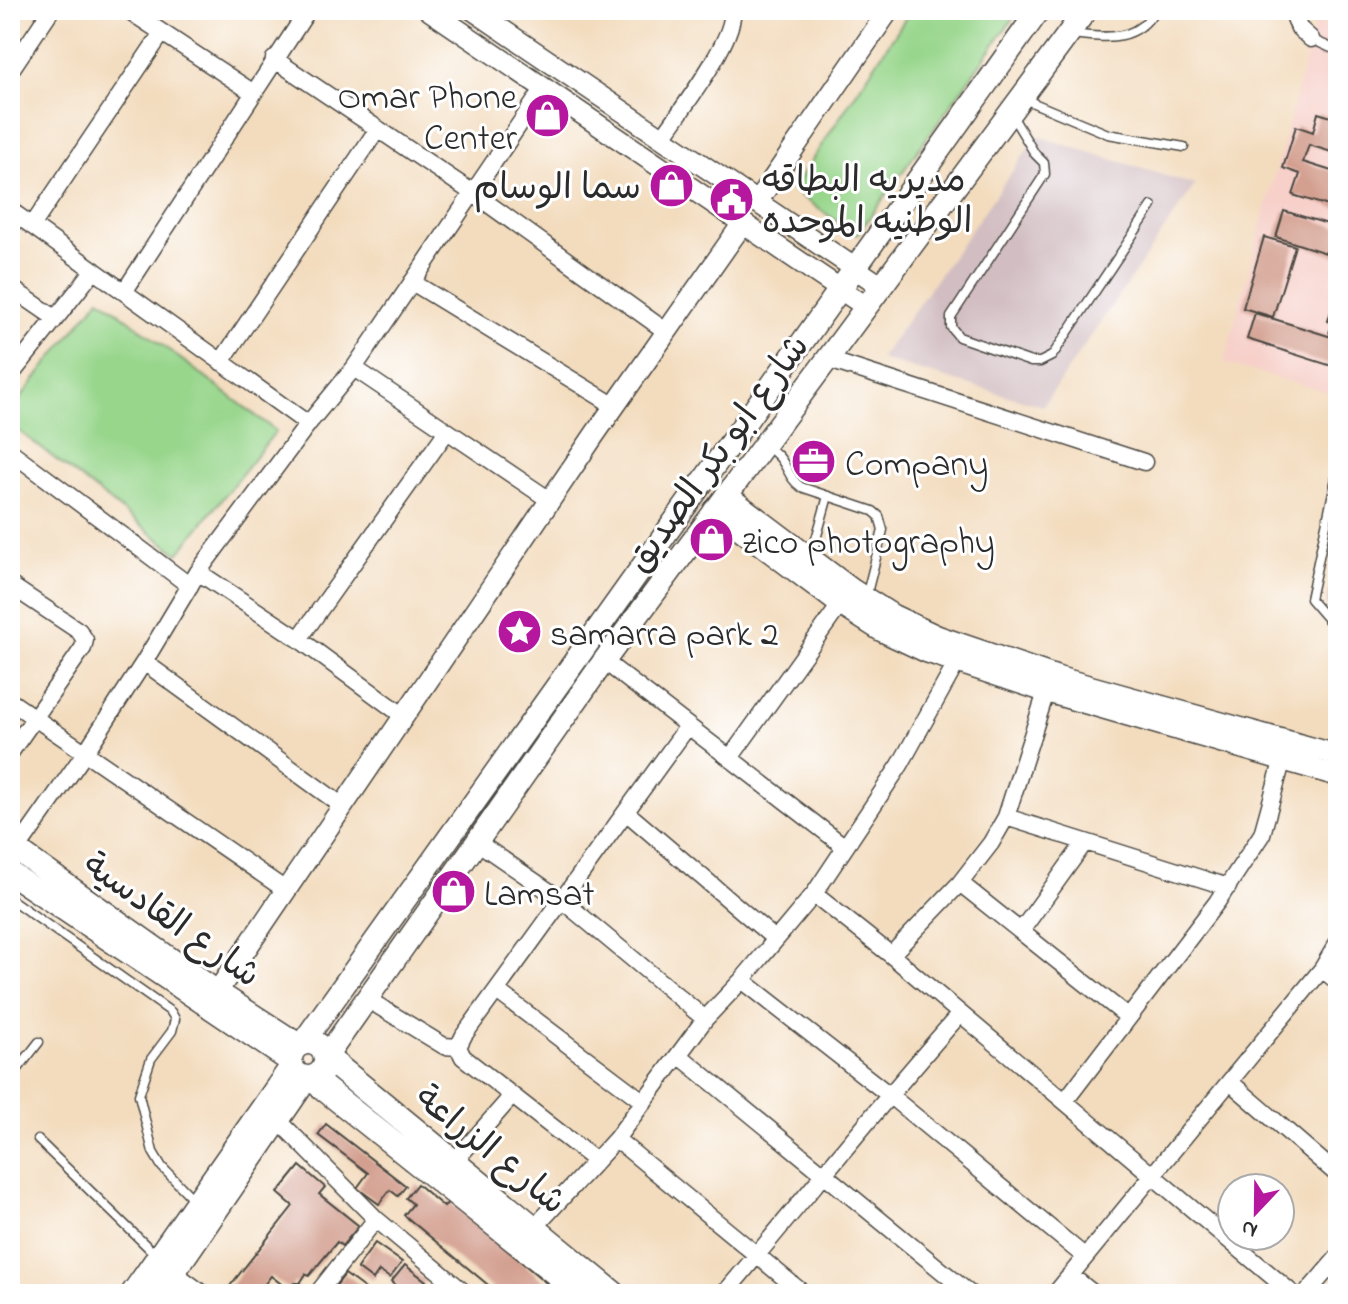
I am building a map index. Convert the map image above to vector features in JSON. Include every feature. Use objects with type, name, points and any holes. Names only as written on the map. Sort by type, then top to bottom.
[{"type":"main road","name":"شارع ابو بكر الصديق","points":[[300,1062],[839,288],[1039,10]]},
{"type":"main road","name":"شارع ابو بكر الصديق","points":[[326,1057],[604,661],[1086,10]]},
{"type":"main road","name":"شارع القادسية","points":[[13,847],[217,992],[300,1062]]},
{"type":"main road","name":"شارع القادسية","points":[[10,873],[300,1062]]},
{"type":"main road","name":"شارع الزراعة","points":[[316,1044],[326,1057],[534,1228],[595,1290],[300,1062],[316,1044]]},
{"type":"main road","points":[[133,1294],[166,1265],[277,1119],[300,1062]]},
{"type":"main road","points":[[158,1294],[166,1265],[196,1203],[300,1062]]},
{"type":"street","points":[[10,71],[51,10]]},
{"type":"street","points":[[128,10],[252,92]]},
{"type":"street","points":[[124,292],[308,10]]},
{"type":"street","points":[[429,10],[865,306]]},
{"type":"street","points":[[473,10],[881,286]]},
{"type":"street","points":[[1292,10],[1299,28],[1311,39]]},
{"type":"street","points":[[757,202],[887,11]]},
{"type":"street","points":[[662,138],[724,44],[729,13]]},
{"type":"street","points":[[32,226],[162,33]]},
{"type":"street","points":[[274,59],[473,193],[667,332]]},
{"type":"street","points":[[13,847],[85,753],[194,579],[308,424],[354,368],[544,88]]},
{"type":"street","points":[[221,362],[377,130]]},
{"type":"street","points":[[10,210],[308,424]]},
{"type":"street","points":[[217,992],[743,223]]},
{"type":"street","points":[[10,376],[94,270]]},
{"type":"street","points":[[412,282],[615,406]]},
{"type":"street","points":[[10,287],[55,318]]},
{"type":"street","points":[[826,359],[1144,462]]},
{"type":"street","points":[[354,368],[551,501]]},
{"type":"street","points":[[299,639],[447,431]]},
{"type":"street","points":[[10,451],[194,579],[299,639],[405,717]]},
{"type":"street","points":[[720,502],[811,558],[893,615],[968,648],[1058,677],[1338,755]]},
{"type":"street","points":[[720,502],[840,605],[881,631],[956,664],[1338,776]]},
{"type":"street","points":[[10,585],[79,631],[85,640],[83,648],[10,753]]},
{"type":"street","points":[[730,758],[840,605]]},
{"type":"street","points":[[604,661],[845,847]]},
{"type":"street","points":[[144,662],[344,807]]},
{"type":"street","points":[[534,1228],[616,1139],[705,1019],[814,894],[900,765],[956,664]]},
{"type":"street","points":[[891,955],[960,883],[991,843],[1006,817],[1046,692]]},
{"type":"street","points":[[10,701],[287,891]]},
{"type":"street","points":[[458,1047],[688,726]]},
{"type":"street","points":[[1065,1101],[1228,887],[1262,834],[1282,762]]},
{"type":"street","points":[[626,812],[775,939]]},
{"type":"street","points":[[1006,817],[1228,887]]},
{"type":"street","points":[[477,842],[563,901],[705,1019]]},
{"type":"street","points":[[1021,931],[1085,842]]},
{"type":"street","points":[[960,883],[1128,1017]]},
{"type":"street","points":[[814,894],[891,955],[1293,1294]]},
{"type":"street","points":[[1055,1294],[1322,969],[1338,942]]},
{"type":"street","points":[[1322,969],[1338,982]]},
{"type":"street","points":[[742,980],[888,1094],[1084,1256]]},
{"type":"street","points":[[497,991],[644,1102]]},
{"type":"street","points":[[367,999],[444,1046],[458,1047]]},
{"type":"street","points":[[724,1294],[826,1174],[888,1094],[959,1015]]},
{"type":"street","points":[[458,1047],[463,1057],[596,1161]]},
{"type":"street","points":[[680,1056],[970,1294]]},
{"type":"street","points":[[1230,1082],[1338,1175]]},
{"type":"street","points":[[453,1163],[512,1096]]},
{"type":"street","points":[[277,1119],[376,1219],[466,1294]]},
{"type":"street","points":[[616,1139],[804,1294]]},
{"type":"street","points":[[317,1294],[376,1219]]},
{"type":"street","points":[[1306,1294],[1332,1274],[1338,1257]]},
{"type":"street","points":[[166,1265],[203,1294]]},
{"type":"street","points":[[1070,1275],[1094,1294]]},
{"type":"lane","points":[[1067,34],[1121,38],[1150,18],[1155,10]]},
{"type":"lane","points":[[1311,39],[1338,51]]},
{"type":"lane","points":[[1015,104],[1108,134],[1184,147]]},
{"type":"lane","points":[[1015,104],[1035,154],[1044,163],[1045,174],[951,317],[951,327],[959,337],[1031,362],[1040,362],[1052,356],[1152,206]]},
{"type":"lane","points":[[763,446],[783,460],[796,484],[873,511],[882,523],[883,530],[865,598]]},
{"type":"lane","points":[[1338,469],[1310,599],[1330,622],[1338,626]]},
{"type":"lane","points":[[811,558],[828,496]]},
{"type":"lane","points":[[12,900],[171,1012],[175,1019],[172,1031],[151,1059],[139,1095],[153,1152],[162,1167],[196,1203]]},
{"type":"lane","points":[[10,1079],[39,1042]]},
{"type":"lane","points":[[38,1140],[166,1265]]},
{"type":"shaded area","points":[[1316,22],[1338,31],[1338,395],[1224,363]]},
{"type":"shaded area","points":[[1037,136],[1195,185],[1043,406],[880,359]]},
{"type":"green space","points":[[911,10],[1019,10],[857,235],[792,190]]},
{"type":"green space","points":[[100,298],[276,431],[178,554],[10,424],[10,411]]},
{"type":"building","points":[[1318,113],[1338,119],[1338,154],[1309,145],[1303,162],[1338,173],[1338,209],[1293,195],[1300,174],[1283,168],[1296,126],[1313,132]]},
{"type":"building","points":[[1284,211],[1338,227],[1338,257],[1276,237]]},
{"type":"building","points":[[1264,237],[1295,246],[1273,317],[1243,308]]},
{"type":"building","points":[[1338,292],[1338,325],[1328,321]]},
{"type":"building","points":[[1255,313],[1338,339],[1338,368],[1247,339]]},
{"type":"building","points":[[1338,554],[1338,610],[1326,606]]},
{"type":"building","points":[[326,1124],[406,1186],[398,1196],[390,1190],[379,1204],[357,1188],[368,1173],[318,1135]]},
{"type":"building","points":[[300,1166],[325,1187],[319,1194],[359,1226],[342,1246],[337,1242],[309,1276],[306,1274],[300,1283],[294,1283],[289,1290],[271,1276],[257,1294],[230,1294],[226,1291],[293,1206],[278,1193]]},
{"type":"building","points":[[417,1184],[444,1207],[449,1201],[557,1292],[499,1294],[404,1215],[413,1204],[406,1198]]},
{"type":"building","points":[[375,1243],[402,1262],[390,1278],[379,1271],[373,1280],[357,1268]]},
{"type":"building","points":[[405,1265],[426,1281],[414,1294],[406,1294],[391,1282]]},
{"type":"building","points":[[345,1274],[368,1291],[365,1294],[338,1294],[333,1290]]},
{"type":"place","name":"Omar Phone Center","points":[[548,116]]},
{"type":"place","name":"سما الوسام","points":[[672,185]]},
{"type":"place","name":"مديريه البطاقه الوطنيه الموحده","points":[[731,199]]},
{"type":"place","name":"Company","points":[[814,462]]},
{"type":"place","name":"zico photography","points":[[711,540]]},
{"type":"place","name":"samarra park 2","points":[[519,632]]},
{"type":"place","name":"Lamsat","points":[[453,892]]}]
